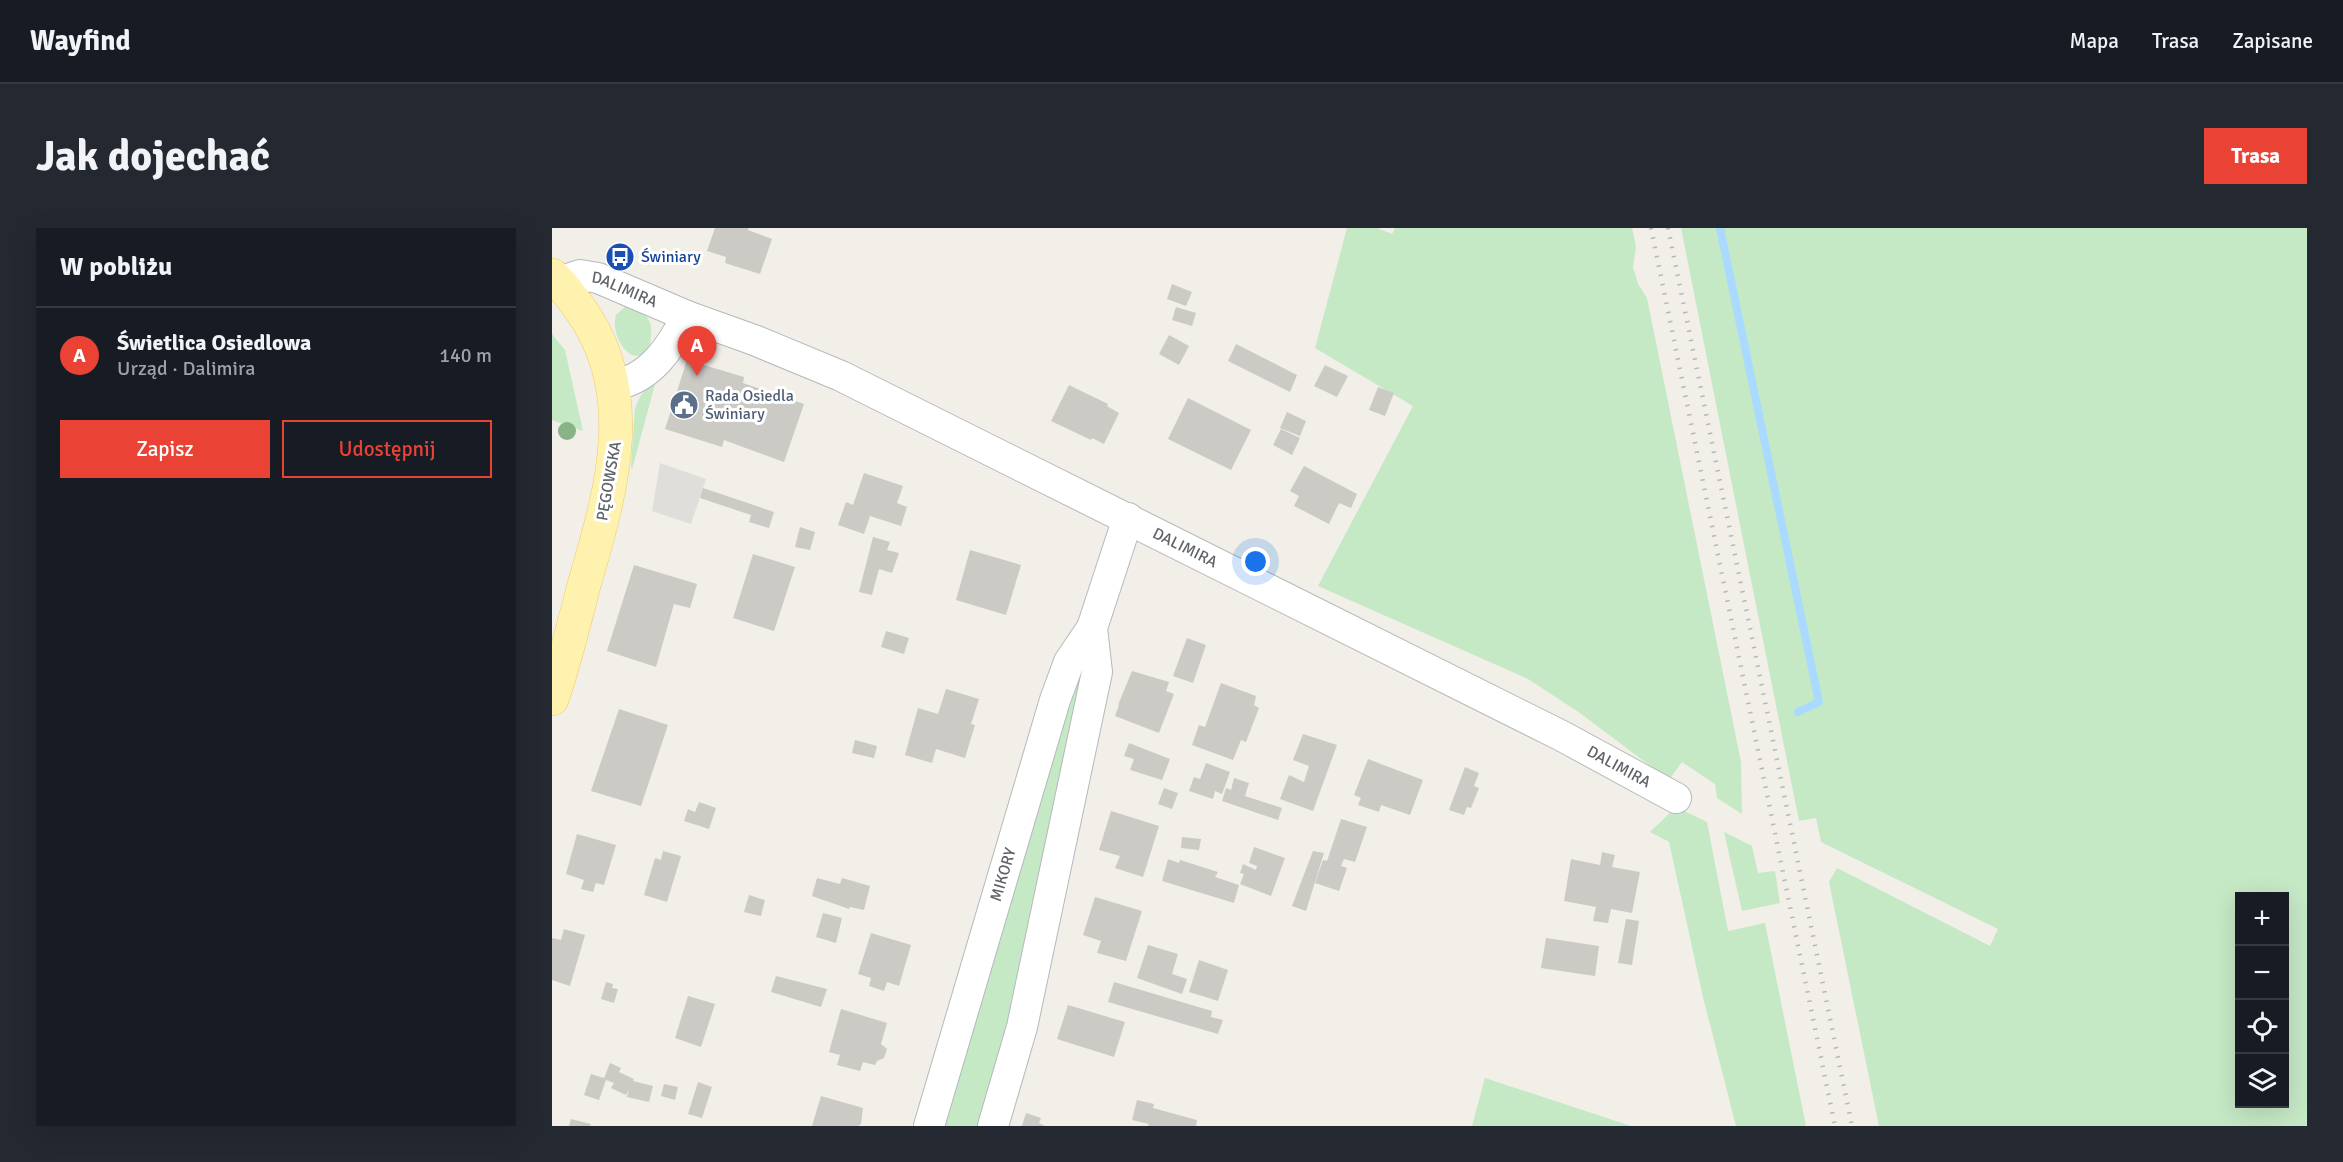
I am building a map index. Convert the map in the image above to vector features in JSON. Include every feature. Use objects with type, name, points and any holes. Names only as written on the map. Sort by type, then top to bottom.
[{"type":"main road","name":"PĘGOWSKA","points":[[552,699],[604,516],[617,443],[616,402],[605,356],[586,317],[556,278]]},
{"type":"street","name":"DALIMIRA","points":[[556,278],[580,275],[598,278],[687,316],[754,340],[841,376],[1562,736],[1676,798]]},
{"type":"street","points":[[613,385],[626,383],[642,375],[673,342],[687,316]]},
{"type":"street","name":"MIKORY","points":[[929,1126],[1055,700],[1069,662],[1092,628],[1128,518]]},
{"type":"street","name":"MIKORY","points":[[993,1126],[1022,1027],[1096,672],[1092,628]]},
{"type":"shaded area","points":[[660,463],[706,479],[691,524],[652,511]]},
{"type":"green space","points":[[1347,228],[1377,228],[1392,234],[1395,228],[1632,228],[1636,247],[1633,267],[1638,284],[1647,298],[1741,762],[1742,814],[1717,798],[1715,784],[1682,762],[1669,780],[1580,713],[1528,679],[1318,586],[1413,406],[1315,348]]},
{"type":"green space","points":[[1681,228],[2307,228],[2307,1126],[1879,1126],[1829,882],[1837,868],[1990,946],[1998,929],[1821,842],[1816,818],[1799,821]]},
{"type":"green space","points":[[627,305],[640,311],[650,323],[650,344],[645,353],[638,356],[626,350],[617,334],[616,315]]},
{"type":"green space","points":[[552,334],[565,350],[583,431],[552,420]]},
{"type":"green space","points":[[657,377],[632,469],[635,408],[641,395]]},
{"type":"green space","points":[[1083,664],[1013,1025],[981,1126],[937,1126],[1073,675]]},
{"type":"green space","points":[[1676,807],[1707,822],[1728,931],[1765,923],[1806,1126],[1736,1126],[1703,997],[1669,842],[1650,832]]},
{"type":"green space","points":[[1724,832],[1752,846],[1758,873],[1775,871],[1780,903],[1742,911]]},
{"type":"green space","points":[[1485,1078],[1631,1126],[1472,1126]]},
{"type":"building","points":[[715,228],[749,228],[748,230],[772,239],[760,274],[725,263],[726,257],[707,251]]},
{"type":"building","points":[[1172,284],[1192,292],[1186,306],[1167,299]]},
{"type":"building","points":[[1176,307],[1196,313],[1192,326],[1172,320]]},
{"type":"building","points":[[1169,335],[1189,346],[1179,365],[1159,354]]},
{"type":"building","points":[[1236,344],[1297,375],[1290,392],[1228,361]]},
{"type":"building","points":[[687,360],[744,377],[743,383],[804,404],[784,462],[724,440],[722,447],[665,429]]},
{"type":"building","points":[[1325,365],[1348,376],[1337,397],[1314,386]]},
{"type":"building","points":[[1069,385],[1108,404],[1107,406],[1119,413],[1104,444],[1051,421]]},
{"type":"building","points":[[1378,387],[1394,393],[1385,416],[1369,410]]},
{"type":"building","points":[[1188,398],[1251,430],[1231,470],[1168,439]]},
{"type":"building","points":[[1287,412],[1306,421],[1300,436],[1280,428]]},
{"type":"building","points":[[1281,429],[1300,438],[1292,455],[1273,445]]},
{"type":"building","points":[[1304,466],[1357,494],[1351,508],[1339,503],[1329,524],[1294,506],[1299,496],[1290,491]]},
{"type":"building","points":[[864,473],[903,486],[897,503],[907,507],[901,526],[870,516],[864,534],[838,525],[846,502],[853,505]]},
{"type":"building","points":[[703,488],[774,512],[769,528],[749,522],[751,515],[700,498]]},
{"type":"building","points":[[800,527],[815,532],[810,550],[795,547]]},
{"type":"building","points":[[873,537],[890,542],[887,550],[899,553],[892,573],[879,569],[872,595],[859,592]]},
{"type":"building","points":[[970,550],[1021,565],[1006,615],[956,600]]},
{"type":"building","points":[[753,554],[795,567],[774,631],[733,618]]},
{"type":"building","points":[[634,565],[697,584],[690,608],[674,604],[656,667],[607,651]]},
{"type":"building","points":[[886,631],[909,638],[904,654],[881,647]]},
{"type":"building","points":[[1187,638],[1206,645],[1193,683],[1173,676]]},
{"type":"building","points":[[1132,671],[1169,682],[1166,691],[1174,694],[1159,733],[1115,716]]},
{"type":"building","points":[[1221,683],[1256,696],[1254,705],[1259,708],[1246,742],[1241,740],[1233,760],[1192,745],[1199,725],[1205,727]]},
{"type":"building","points":[[946,689],[979,699],[971,724],[975,725],[965,758],[936,749],[932,763],[905,755],[918,708],[938,714]]},
{"type":"building","points":[[619,709],[668,725],[641,806],[591,791]]},
{"type":"building","points":[[1303,734],[1337,745],[1313,811],[1280,799],[1289,775],[1304,782],[1309,766],[1293,760]]},
{"type":"building","points":[[855,740],[877,746],[874,758],[852,753]]},
{"type":"building","points":[[1129,743],[1170,759],[1162,780],[1130,770],[1134,759],[1124,756]]},
{"type":"building","points":[[1368,759],[1423,780],[1410,815],[1381,805],[1379,812],[1358,805],[1361,798],[1354,795]]},
{"type":"building","points":[[1206,763],[1230,772],[1222,794],[1215,791],[1213,799],[1189,791],[1194,777],[1200,779]]},
{"type":"building","points":[[1465,767],[1479,773],[1474,786],[1479,788],[1471,808],[1467,807],[1464,815],[1449,810]]},
{"type":"building","points":[[1234,778],[1249,783],[1245,796],[1282,808],[1278,820],[1222,801],[1226,788],[1231,790]]},
{"type":"building","points":[[1164,788],[1178,793],[1172,809],[1158,804]]},
{"type":"building","points":[[699,802],[716,808],[709,829],[684,821],[688,809],[695,812]]},
{"type":"building","points":[[1111,811],[1159,826],[1143,877],[1115,868],[1120,856],[1099,850]]},
{"type":"building","points":[[1341,819],[1367,827],[1355,862],[1344,859],[1341,866],[1347,868],[1339,891],[1315,883],[1323,860],[1327,861]]},
{"type":"building","points":[[577,834],[616,845],[604,885],[596,883],[593,892],[581,889],[584,880],[566,874]]},
{"type":"building","points":[[1182,837],[1201,839],[1199,850],[1181,848]]},
{"type":"building","points":[[1254,847],[1285,858],[1271,896],[1240,884],[1244,874],[1240,873],[1243,864],[1256,870],[1257,866],[1249,863]]},
{"type":"building","points":[[663,851],[681,856],[667,902],[644,895],[655,858],[661,860]]},
{"type":"building","points":[[1313,851],[1324,853],[1306,911],[1292,906]]},
{"type":"building","points":[[1602,852],[1615,855],[1612,867],[1640,872],[1632,913],[1611,909],[1608,923],[1593,921],[1596,907],[1564,901],[1571,859],[1600,865]]},
{"type":"building","points":[[1168,859],[1179,863],[1180,860],[1218,872],[1215,877],[1239,885],[1234,903],[1162,881]]},
{"type":"building","points":[[817,878],[840,884],[842,878],[870,886],[864,910],[850,907],[849,909],[812,896]]},
{"type":"building","points":[[749,895],[765,900],[761,916],[744,912]]},
{"type":"building","points":[[1095,897],[1142,911],[1126,961],[1097,953],[1101,941],[1083,935]]},
{"type":"building","points":[[823,913],[842,918],[836,943],[816,937]]},
{"type":"building","points":[[1626,919],[1639,921],[1632,965],[1618,963]]},
{"type":"building","points":[[564,929],[585,935],[570,986],[552,980],[552,938],[561,940]]},
{"type":"building","points":[[871,933],[911,945],[899,986],[887,982],[884,991],[869,986],[871,978],[858,974]]},
{"type":"building","points":[[1546,938],[1599,946],[1595,976],[1541,968]]},
{"type":"building","points":[[1148,945],[1178,954],[1172,974],[1187,979],[1182,994],[1137,978]]},
{"type":"building","points":[[1199,960],[1228,970],[1218,1001],[1189,992]]},
{"type":"building","points":[[776,976],[827,989],[821,1007],[771,992]]},
{"type":"building","points":[[606,982],[613,984],[612,988],[618,989],[614,1003],[601,999]]},
{"type":"building","points":[[1114,982],[1212,1011],[1211,1017],[1223,1020],[1218,1034],[1108,1002]]},
{"type":"building","points":[[688,996],[715,1004],[701,1047],[675,1038]]},
{"type":"building","points":[[1068,1005],[1125,1022],[1114,1057],[1057,1039]]},
{"type":"building","points":[[841,1009],[887,1023],[881,1044],[887,1049],[884,1058],[877,1061],[875,1065],[863,1062],[860,1071],[837,1065],[840,1055],[829,1052]]},
{"type":"building","points":[[610,1063],[621,1068],[619,1072],[634,1079],[633,1081],[653,1086],[649,1102],[627,1097],[629,1090],[626,1095],[611,1088],[614,1083],[606,1080],[599,1100],[584,1095],[591,1074],[604,1078]]},
{"type":"building","points":[[698,1082],[712,1087],[702,1118],[688,1114]]},
{"type":"building","points":[[664,1084],[678,1087],[675,1100],[661,1096]]},
{"type":"building","points":[[821,1096],[863,1108],[861,1124],[858,1126],[812,1126]]},
{"type":"building","points":[[1137,1100],[1154,1104],[1153,1108],[1197,1120],[1196,1126],[1148,1126],[1149,1124],[1132,1120]]},
{"type":"building","points":[[1026,1113],[1041,1118],[1039,1123],[1045,1126],[1022,1126]]},
{"type":"building","points":[[571,1119],[591,1124],[590,1126],[569,1126]]},
{"type":"waterway","points":[[1720,228],[1819,702],[1798,712]]},
{"type":"railway","points":[[1651,228],[1835,1126]]},
{"type":"railway","points":[[1668,228],[1852,1126]]},
{"type":"place","name":"Świniary","points":[[620,257]]},
{"type":"place","name":"Świetlica Osiedlowa","points":[[697,376]]},
{"type":"place","name":"Rada Osiedla Świniary","points":[[684,405]]}]
